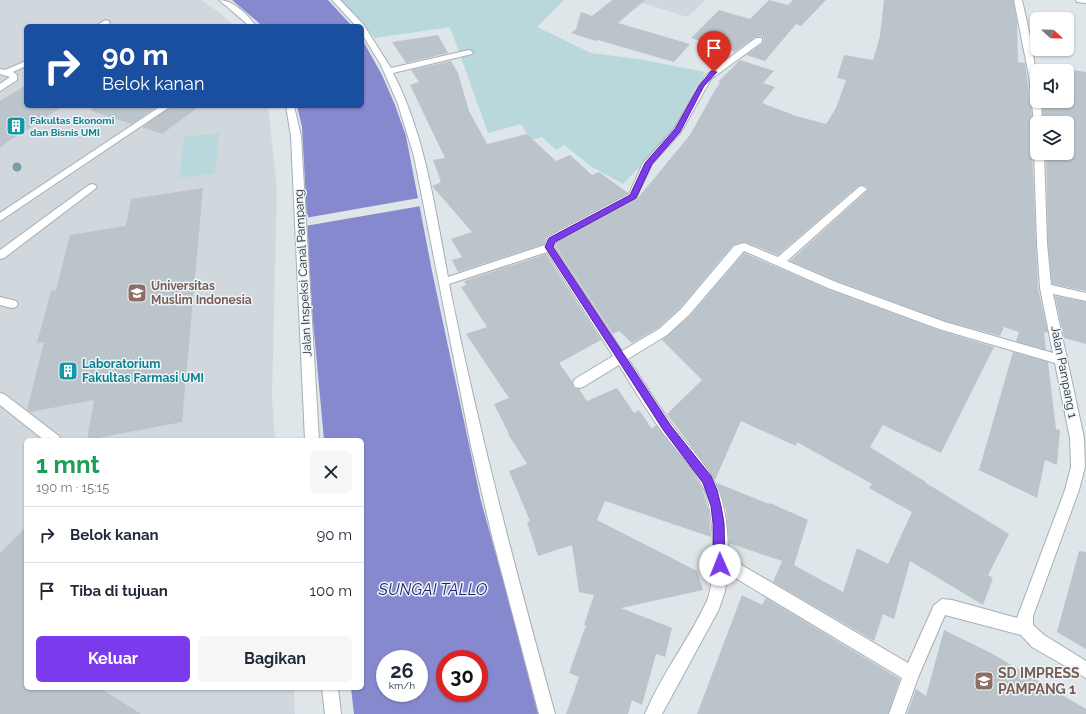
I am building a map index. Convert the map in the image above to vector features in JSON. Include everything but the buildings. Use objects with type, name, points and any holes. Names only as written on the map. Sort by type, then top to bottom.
[{"type":"street","points":[[223,0],[248,20],[251,24]]},
{"type":"street","points":[[336,0],[358,24]]},
{"type":"street","points":[[1018,0],[1035,84],[1037,116]]},
{"type":"street","points":[[1080,0],[1086,1]]},
{"type":"street","points":[[102,24],[106,22]]},
{"type":"street","points":[[364,32],[378,51],[389,71],[401,97],[413,132],[458,356],[489,494],[547,714]]},
{"type":"street","points":[[444,282],[549,247],[552,240],[633,196],[648,163],[678,130],[708,78],[759,40]]},
{"type":"street","points":[[389,71],[469,52]]},
{"type":"street","points":[[3,72],[24,64]]},
{"type":"street","points":[[0,88],[14,78],[13,76],[3,72]]},
{"type":"street","points":[[0,218],[164,108]]},
{"type":"street","name":"Jalan Inspeksi Canal Pampang","points":[[290,108],[296,143],[312,438]]},
{"type":"street","name":"Jalan Pampang 1","points":[[1026,628],[1026,616],[1072,490],[1078,468],[1077,438],[1046,288],[1042,243],[1039,160]]},
{"type":"street","points":[[0,255],[92,187]]},
{"type":"street","points":[[779,262],[862,189]]},
{"type":"street","points":[[549,247],[621,358],[668,428],[707,480],[712,490],[719,523],[720,561],[718,589],[714,604],[653,714]]},
{"type":"street","points":[[578,383],[663,332],[685,312],[740,248],[746,247],[832,285],[943,326],[1062,360]]},
{"type":"street","points":[[1046,288],[1086,298]]},
{"type":"street","points":[[0,301],[12,304]]},
{"type":"street","points":[[0,398],[51,438]]},
{"type":"street","points":[[720,561],[911,674]]},
{"type":"street","points":[[897,714],[911,674],[939,610],[942,608],[952,608],[1026,628],[1038,641],[1086,670]]},
{"type":"street","points":[[330,690],[333,714]]},
{"type":"shaded area","name":"Universitas Muslim Indonesia","points":[[0,0],[201,0],[219,12],[232,24],[24,24],[24,108],[268,108],[277,189],[272,397],[275,438],[24,438],[24,690],[294,690],[295,714],[0,714]]},
{"type":"shaded area","points":[[341,0],[564,0],[537,27],[591,53],[638,59],[705,72],[671,134],[623,184],[592,167],[564,145],[556,150],[542,137],[531,140],[521,124],[488,133],[450,27],[375,38]]},
{"type":"shaded area","points":[[633,0],[706,0],[687,17]]},
{"type":"shaded area","points":[[219,133],[215,173],[179,178],[184,137]]},
{"type":"water","points":[[232,0],[328,0],[350,24],[259,24]]},
{"type":"water","name":"SUNGAI TALLO","points":[[364,43],[382,75],[406,136],[432,271],[481,501],[538,714],[354,714],[351,690],[364,690],[364,438],[324,438],[312,310],[302,127],[297,108],[364,108]]},
{"type":"pier","points":[[419,198],[421,206],[305,226],[305,218]]},
{"type":"place","name":"Fakultas Ekonomi dan Bisnis UMI","points":[[16,126]]},
{"type":"place","name":"Universitas Muslim Indonesia","points":[[137,293]]},
{"type":"place","name":"Laboratorium Fakultas Farmasi UMI","points":[[68,371]]},
{"type":"place","name":"SD IMPRESS PAMPANG 1","points":[[984,681]]},
{"type":"route","points":[[714,72],[702,86],[678,130],[648,163],[638,184],[636,193],[630,199],[552,240],[549,247],[668,428],[707,480],[712,490],[719,523],[720,565]]}]
